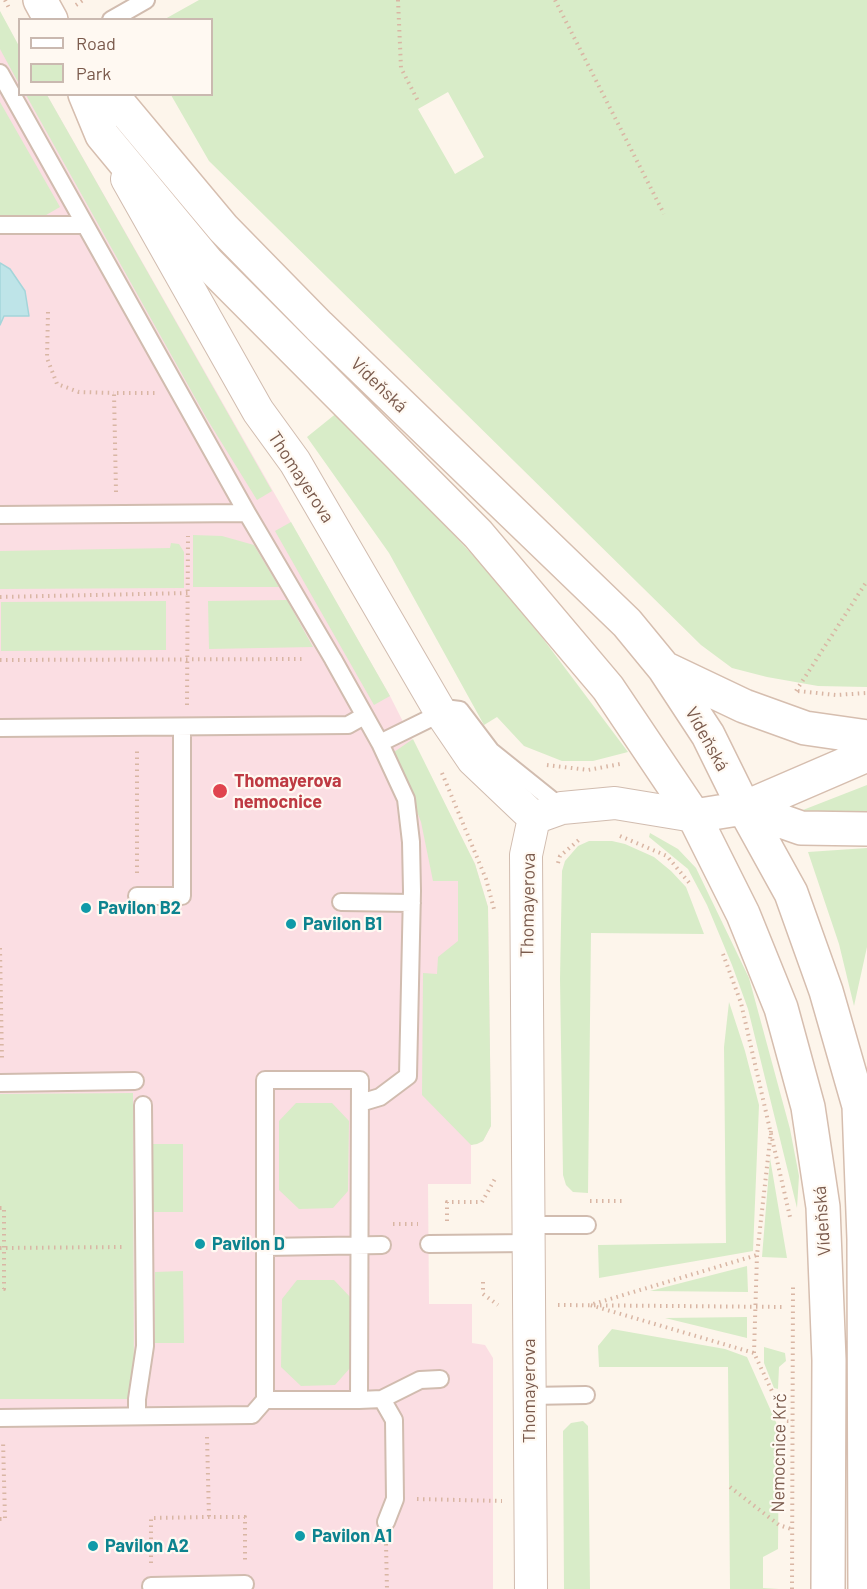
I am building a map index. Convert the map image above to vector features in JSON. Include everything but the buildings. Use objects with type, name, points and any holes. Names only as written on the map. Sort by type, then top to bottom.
[{"type":"main road","points":[[40,0],[50,18]]},
{"type":"main road","name":"Vídeňská","points":[[86,96],[102,135],[208,263],[478,534],[608,688],[694,816],[743,914],[781,1008],[808,1107],[822,1207],[829,1360],[828,1589]]},
{"type":"main road","name":"Vídeňská","points":[[113,96],[231,236],[319,327],[627,623],[664,668],[708,735],[744,808],[791,893],[826,991],[859,1106],[864,1239],[865,1589]]},
{"type":"main road","points":[[664,668],[744,706],[796,724],[867,737]]},
{"type":"main road","points":[[694,816],[744,808],[867,754]]},
{"type":"main road","points":[[744,808],[801,828],[867,829]]},
{"type":"main road","points":[[859,1106],[867,1045]]},
{"type":"street","name":"Thomayerova","points":[[102,135],[246,390],[295,462],[441,712],[473,760],[548,813],[526,855],[531,1589]]},
{"type":"street","points":[[548,813],[615,803],[694,816]]},
{"type":"lane","points":[[114,18],[146,0]]},
{"type":"lane","points":[[0,73],[247,513],[380,743],[406,799],[411,842],[412,903],[408,1076],[380,1097],[360,1103]]},
{"type":"lane","points":[[0,225],[85,225]]},
{"type":"lane","points":[[0,515],[247,513]]},
{"type":"lane","points":[[380,743],[441,712]]},
{"type":"lane","points":[[0,728],[348,725],[364,716]]},
{"type":"lane","points":[[136,896],[182,896],[182,727]]},
{"type":"lane","points":[[341,902],[412,903]]},
{"type":"lane","points":[[2,1423],[137,1416],[252,1416],[265,1400],[265,1080],[360,1080],[359,1400]]},
{"type":"lane","points":[[0,1083],[135,1081]]},
{"type":"lane","points":[[137,1416],[137,1399],[145,1346],[143,1105]]},
{"type":"lane","points":[[429,1244],[529,1234],[587,1225]]},
{"type":"lane","points":[[265,1247],[382,1245]]},
{"type":"lane","points":[[265,1400],[382,1400],[420,1380],[440,1379]]},
{"type":"lane","points":[[528,1396],[586,1395]]},
{"type":"lane","points":[[382,1400],[394,1420],[395,1499],[386,1522]]},
{"type":"lane","points":[[151,1586],[207,1587],[245,1584]]},
{"type":"path","points":[[398,0],[401,68],[418,101]]},
{"type":"path","points":[[555,0],[664,214]]},
{"type":"path","points":[[48,312],[47,358],[57,384],[79,392],[179,392]]},
{"type":"path","points":[[114,393],[116,514]]},
{"type":"path","points":[[182,727],[188,699],[189,514]]},
{"type":"path","points":[[798,691],[867,581]]},
{"type":"path","points":[[0,597],[188,593]]},
{"type":"path","points":[[0,660],[333,659]]},
{"type":"path","points":[[787,689],[836,695],[867,693]]},
{"type":"path","points":[[136,896],[137,727]]},
{"type":"path","points":[[542,764],[588,770],[620,764]]},
{"type":"path","points":[[445,778],[486,879],[496,915]]},
{"type":"path","points":[[612,833],[668,856],[695,891]]},
{"type":"path","points":[[555,873],[560,856],[578,839],[590,837]]},
{"type":"path","points":[[0,948],[2,1064]]},
{"type":"path","points":[[721,949],[741,1003],[791,1221]]},
{"type":"path","points":[[771,1127],[757,1255],[754,1353],[786,1421],[793,1421]]},
{"type":"path","points":[[438,1224],[447,1224],[447,1202],[482,1202],[497,1179],[496,1170]]},
{"type":"path","points":[[587,1200],[623,1201]]},
{"type":"path","points":[[0,1208],[4,1208],[2,1248],[4,1289],[0,1289]]},
{"type":"path","points":[[388,1225],[429,1224]]},
{"type":"path","points":[[2,1248],[145,1247]]},
{"type":"path","points":[[590,1305],[757,1255]]},
{"type":"path","name":"Nemocnice Krč","points":[[792,1589],[793,1275]]},
{"type":"path","points":[[483,1282],[483,1294],[498,1305]]},
{"type":"path","points":[[551,1305],[786,1307]]},
{"type":"path","points":[[590,1305],[754,1353]]},
{"type":"path","points":[[0,1519],[5,1519],[2,1423]]},
{"type":"path","points":[[206,1426],[209,1517]]},
{"type":"path","points":[[730,1487],[778,1525],[791,1529]]},
{"type":"path","points":[[395,1499],[503,1501]]},
{"type":"path","points":[[151,1586],[151,1518],[245,1517],[245,1584]]},
{"type":"path","points":[[386,1522],[387,1589]]},
{"type":"shaded area","name":"Thomayerova nemocnice","points":[[0,12],[18,45],[18,96],[48,96],[390,696],[475,864],[488,907],[491,1126],[483,1141],[471,1145],[471,1184],[428,1184],[429,1304],[472,1304],[472,1343],[485,1345],[493,1358],[493,1589],[0,1589]]},
{"type":"green space","points":[[199,0],[867,0],[867,687],[818,686],[767,677],[732,668],[701,645],[209,161],[172,96],[213,96],[213,18],[167,18]],"holes":[[[448,92],[484,157],[455,174],[418,109]]]},
{"type":"green space","points":[[0,11],[18,44],[18,82],[0,49]]},
{"type":"green space","points":[[27,96],[48,96],[272,491],[257,500],[207,419]]},
{"type":"green space","points":[[0,102],[60,207],[41,218],[0,217]]},
{"type":"green space","points":[[338,412],[483,566],[541,636],[628,752],[593,761],[562,761],[524,746],[497,717],[484,725],[389,553],[307,437]]},
{"type":"green space","points":[[291,522],[390,696],[374,705],[275,531]]},
{"type":"green space","points":[[193,535],[222,536],[254,545],[279,587],[193,587]]},
{"type":"green space","points":[[171,543],[179,544],[184,552],[184,588],[0,589],[0,551],[170,548]]},
{"type":"green space","points":[[287,600],[313,647],[209,649],[208,601]]},
{"type":"green space","points":[[166,601],[166,650],[1,651],[1,602]]},
{"type":"green space","points":[[413,739],[475,864],[488,907],[491,1126],[483,1141],[471,1145],[422,1095],[423,973],[437,974],[438,957],[458,941],[458,881],[433,881],[421,822],[394,752]]},
{"type":"green space","points":[[867,785],[867,816],[785,817]]},
{"type":"green space","points":[[650,833],[678,849],[696,868],[749,978],[790,1129],[799,1176],[797,1208],[748,1009],[732,965],[707,905],[688,869],[649,837]]},
{"type":"green space","points":[[589,841],[612,841],[625,844],[654,857],[686,887],[704,934],[591,933],[588,1193],[573,1192],[566,1185],[563,1175],[560,979],[562,871],[565,861],[578,846]]},
{"type":"green space","points":[[867,848],[867,947],[854,1006],[839,944],[808,852]]},
{"type":"green space","points":[[729,1002],[759,1105],[753,1251],[599,1278],[598,1245],[726,1243],[724,1047]]},
{"type":"green space","points":[[133,1093],[134,1399],[0,1399],[0,1094]]},
{"type":"green space","points":[[296,1103],[332,1103],[349,1121],[348,1191],[333,1208],[299,1209],[279,1190],[279,1121]]},
{"type":"green space","points":[[153,1144],[183,1144],[183,1212],[153,1212]]},
{"type":"green space","points":[[770,1158],[787,1258],[762,1257]]},
{"type":"green space","points":[[747,1266],[748,1292],[650,1291]]},
{"type":"green space","points":[[183,1271],[184,1343],[155,1343],[155,1272]]},
{"type":"green space","points":[[297,1280],[334,1280],[351,1298],[350,1368],[335,1385],[301,1386],[281,1367],[282,1299]]},
{"type":"green space","points":[[747,1317],[747,1338],[665,1318]]},
{"type":"green space","points":[[612,1329],[725,1349],[747,1357],[779,1429],[778,1549],[763,1557],[763,1588],[779,1589],[730,1589],[728,1367],[599,1367],[598,1346]]},
{"type":"green space","points":[[764,1347],[785,1353],[786,1361],[779,1367],[778,1389],[774,1388],[764,1363]]},
{"type":"green space","points":[[583,1421],[588,1426],[590,1589],[564,1589],[563,1431],[571,1423]]},
{"type":"water","points":[[0,263],[10,269],[25,291],[29,316],[4,316],[0,325]]},
{"type":"place","name":"Thomayerova nemocnice","points":[[220,791]]},
{"type":"place","name":"Pavilon B2","points":[[86,908]]},
{"type":"place","name":"Pavilon B1","points":[[291,924]]},
{"type":"place","name":"Pavilon D","points":[[200,1244]]},
{"type":"place","name":"Pavilon A1","points":[[300,1536]]},
{"type":"place","name":"Pavilon A2","points":[[93,1546]]}]
